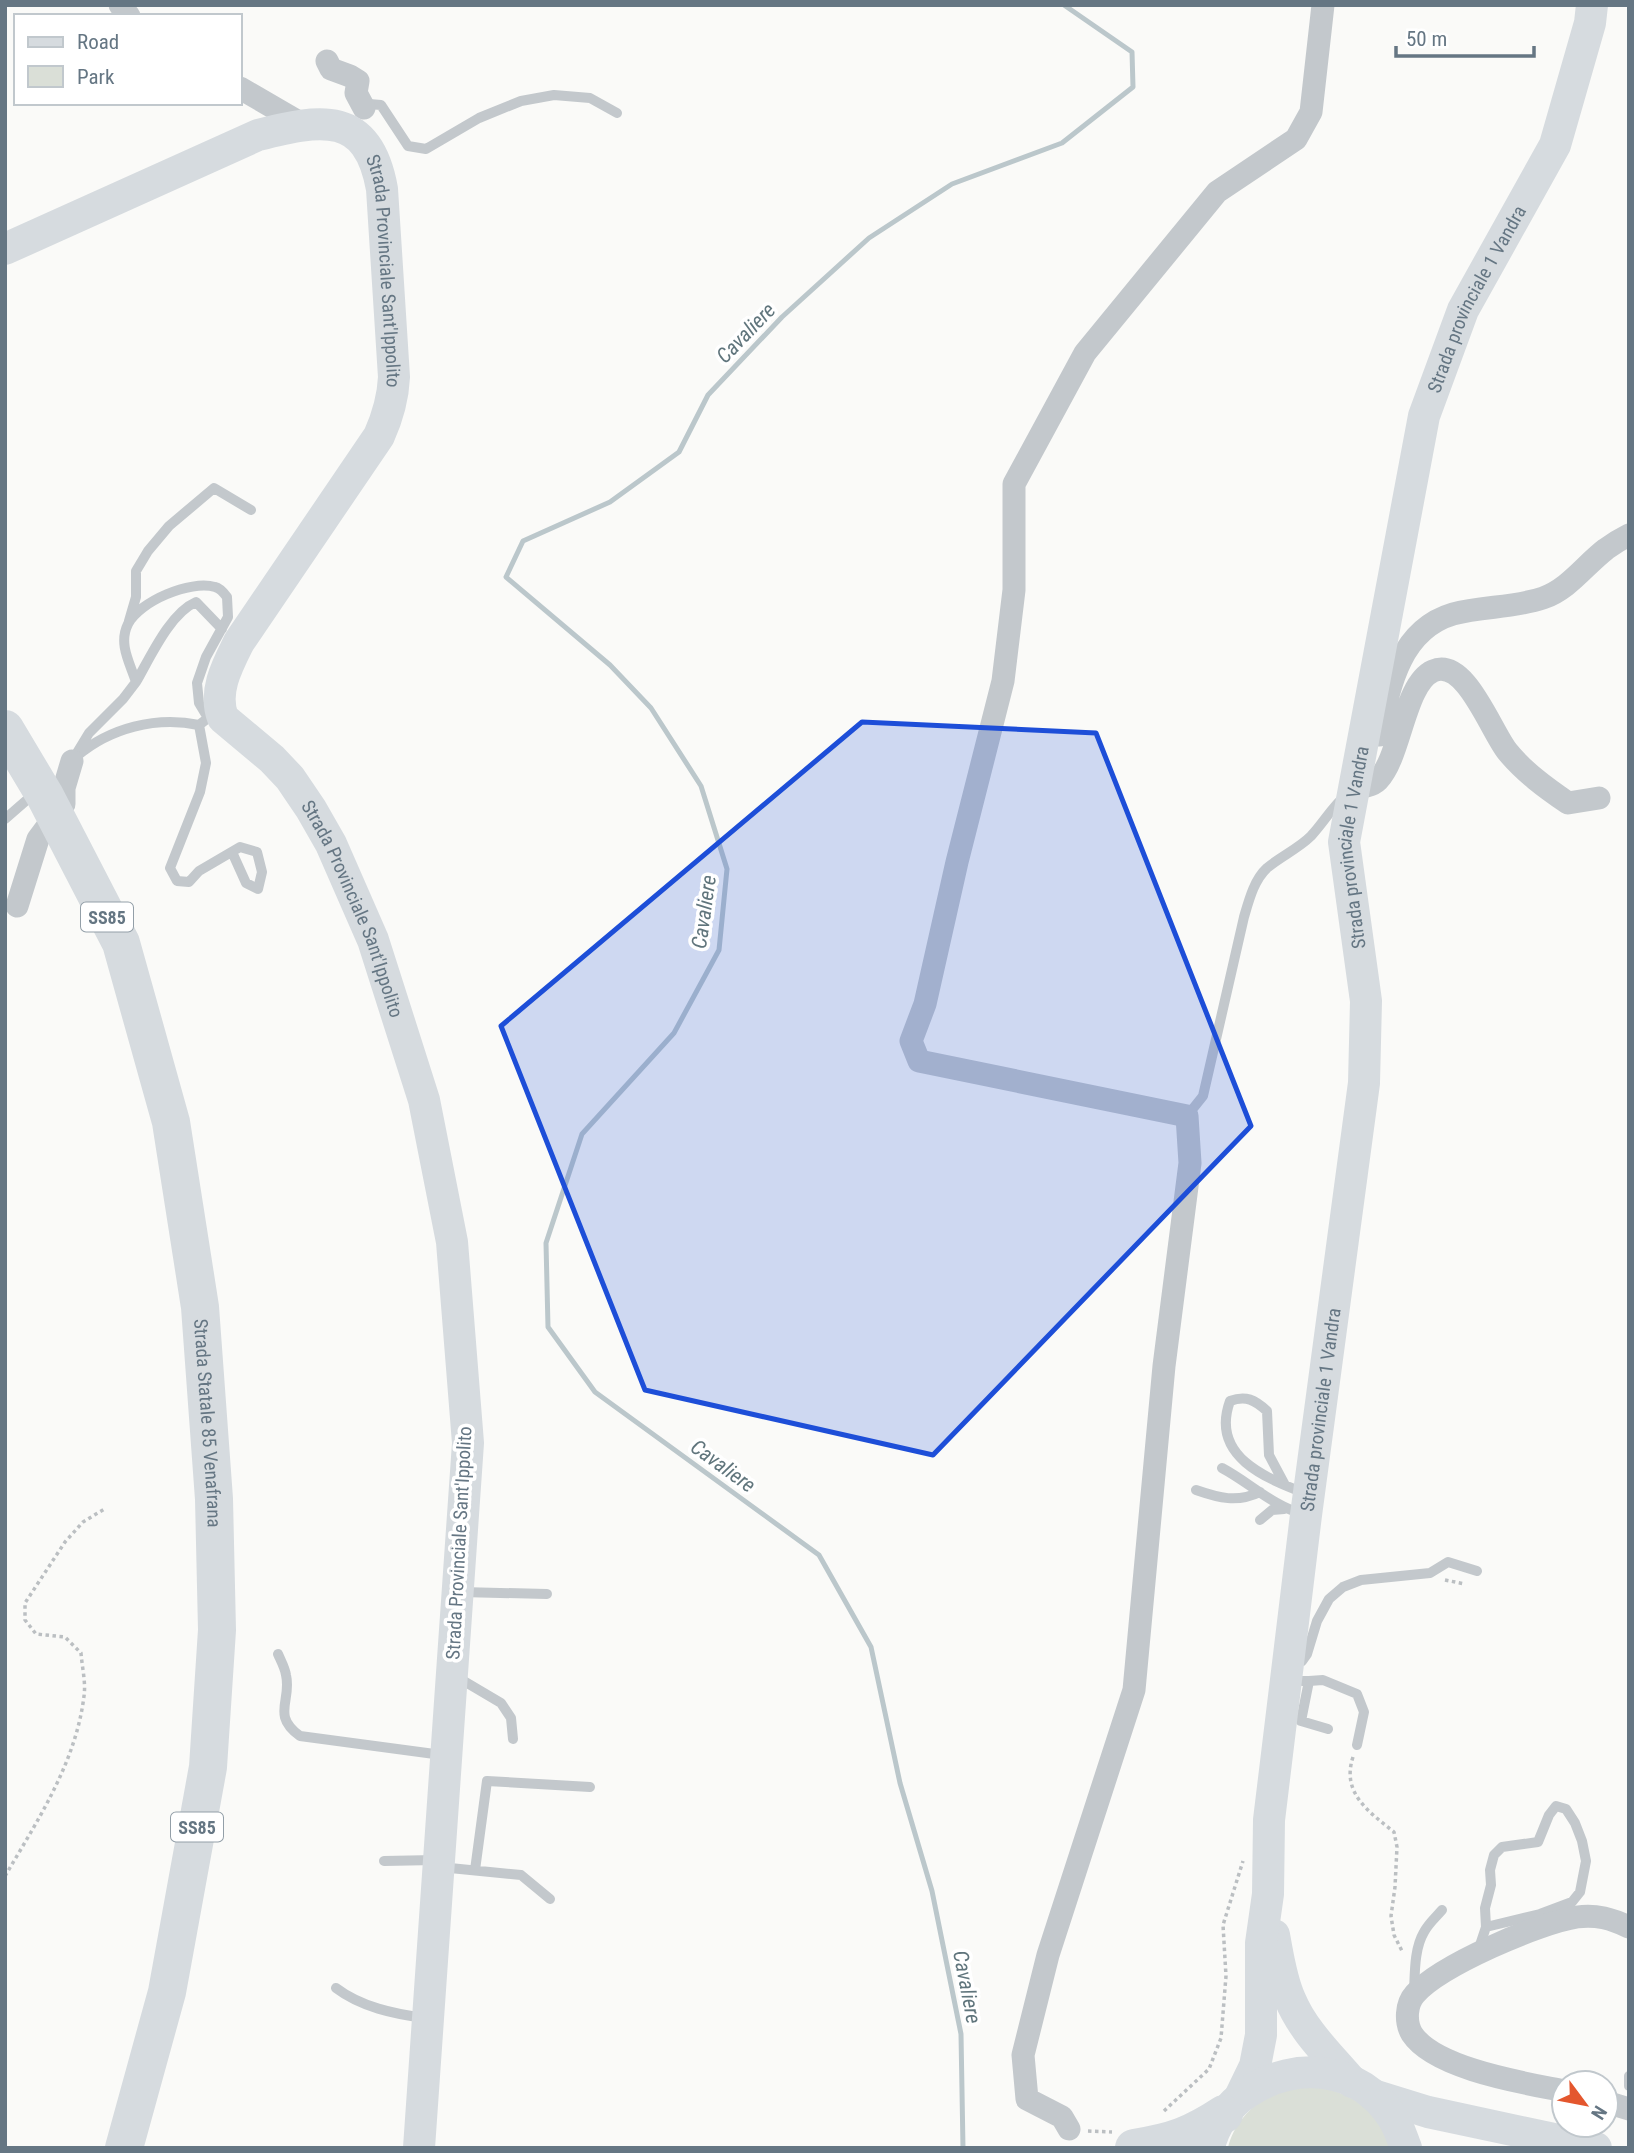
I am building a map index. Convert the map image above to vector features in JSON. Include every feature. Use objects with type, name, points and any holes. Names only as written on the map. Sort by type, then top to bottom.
[{"type":"highway","name":"Strada Statale 85 Venafrana","points":[[5,729],[45,796],[121,943],[171,1122],[200,1307],[214,1499],[218,1630],[208,1767],[167,1992],[124,2148]]},
{"type":"highway","points":[[1125,2140],[1164,2143],[1218,2123]]},
{"type":"main road","name":"Strada provinciale 1 Vandra","points":[[1218,2123],[1255,2066],[1262,2035],[1261,1943],[1268,1894],[1269,1820],[1294,1675],[1296,1501],[1364,1083],[1366,1001],[1344,842],[1360,787],[1424,416],[1463,310],[1555,145],[1590,23],[1592,5]]},
{"type":"main road","points":[[5,249],[258,135],[302,124],[320,124],[352,118]]},
{"type":"main road","name":"Strada Provinciale Sant'Ippolito","points":[[352,118],[357,134],[370,149],[378,168],[382,189],[391,314],[393,396],[379,436],[239,642],[209,718],[223,718],[272,758],[311,808],[331,844],[373,940],[424,1100],[452,1242],[468,1443],[419,2148]]},
{"type":"main road","name":"Strada provinciale 1 Vandra","points":[[1268,1894],[1278,1960],[1290,1999],[1307,2030],[1394,2118],[1406,2148]]},
{"type":"main road","points":[[1218,2123],[1265,2080],[1294,2072],[1324,2072],[1428,2112],[1596,2148]]},
{"type":"street","points":[[1069,2130],[1062,2117],[1027,2099],[1023,2055],[1048,1955],[1134,1690],[1164,1366],[1190,1163],[1187,1116],[919,1061],[911,1041],[925,1004],[957,862],[1003,681],[1014,590],[1014,484],[1085,353],[1217,192],[1296,139],[1311,112],[1323,5]]},
{"type":"street","points":[[327,61],[331,69],[358,81],[352,118]]},
{"type":"street","points":[[242,89],[302,124]]},
{"type":"street","points":[[1360,787],[1394,673],[1414,638],[1452,614],[1505,607],[1544,598],[1569,584],[1605,550],[1629,535]]},
{"type":"street","points":[[1360,787],[1378,781],[1416,690],[1426,674],[1440,668],[1454,672],[1467,684],[1506,750],[1545,788],[1568,803],[1599,797]]},
{"type":"street","points":[[17,906],[38,839],[64,804],[64,788],[58,773]]},
{"type":"street","points":[[1550,2088],[1491,2076],[1426,2047],[1412,2034],[1408,2020],[1408,2007],[1414,1986],[1424,1986],[1477,1954],[1548,1924],[1579,1917],[1608,1918],[1629,1927]]},
{"type":"lane","points":[[352,118],[369,104],[381,105],[408,146],[426,149],[479,118],[521,101],[554,95],[590,98],[617,113]]},
{"type":"lane","points":[[136,682],[123,648],[136,597],[136,571],[169,526],[214,488],[251,510]]},
{"type":"lane","points":[[128,623],[145,607],[167,593],[193,585],[217,587],[227,597],[228,617],[206,657],[197,683],[199,703],[209,718],[206,763],[200,792],[170,868],[177,881],[189,882],[199,871],[232,852]]},
{"type":"lane","points":[[58,773],[89,733],[123,699],[136,682],[153,649],[186,606],[196,602],[222,629]]},
{"type":"lane","points":[[5,819],[58,773],[114,732],[146,724],[209,718]]},
{"type":"lane","points":[[1187,1116],[1203,1096],[1252,889],[1266,869],[1322,825],[1332,806],[1360,787]]},
{"type":"lane","points":[[1240,1398],[1254,1400],[1267,1411],[1269,1455],[1296,1501],[1240,1459],[1232,1447],[1224,1416],[1230,1401],[1240,1398]]},
{"type":"lane","points":[[1222,1468],[1260,1492],[1296,1501]]},
{"type":"lane","points":[[1196,1490],[1220,1498],[1237,1499],[1260,1492]]},
{"type":"lane","points":[[1260,1520],[1272,1510],[1296,1501]]},
{"type":"lane","points":[[1328,1728],[1301,1721],[1294,1675],[1307,1654],[1317,1620],[1329,1599],[1343,1587],[1361,1580],[1430,1573],[1448,1562],[1477,1571]]},
{"type":"lane","points":[[458,1592],[547,1594]]},
{"type":"lane","points":[[278,1654],[287,1677],[283,1710],[285,1721],[291,1730],[300,1736],[445,1756]]},
{"type":"lane","points":[[452,1674],[501,1703],[511,1718],[513,1739]]},
{"type":"lane","points":[[1294,1675],[1323,1680],[1357,1693],[1364,1712],[1357,1745]]},
{"type":"lane","points":[[475,1870],[487,1782],[590,1787]]},
{"type":"lane","points":[[1477,1954],[1486,1927],[1485,1908],[1494,1855],[1502,1847],[1538,1842],[1549,1815],[1556,1806],[1566,1809],[1575,1822],[1586,1861],[1580,1892],[1572,1902],[1540,1914],[1486,1927]]},
{"type":"lane","points":[[384,1861],[438,1863],[521,1875],[550,1899]]},
{"type":"lane","points":[[1414,1986],[1415,1964],[1424,1931],[1442,1910]]},
{"type":"lane","points":[[336,1988],[352,2000],[402,2015],[428,2018]]},
{"type":"lane","points":[[1629,2076],[1629,2086]]},
{"type":"path","points":[[5,1876],[71,1752],[84,1695],[81,1653],[65,1637],[36,1633],[25,1620],[24,1603],[65,1542],[83,1522],[106,1508]]},
{"type":"path","points":[[1430,1573],[1444,1580],[1474,1585]]},
{"type":"path","points":[[1357,1745],[1350,1773],[1352,1789],[1362,1805],[1394,1832],[1396,1861],[1391,1916],[1394,1935],[1414,1986]]},
{"type":"path","points":[[1163,2112],[1209,2069],[1221,2038],[1226,1976],[1223,1925],[1244,1858]]},
{"type":"path","points":[[1069,2130],[1125,2140]]},
{"type":"highlighted area","points":[[862,722],[1096,733],[1251,1126],[933,1455],[645,1390],[501,1026]]},
{"type":"green space","points":[[1318,2086],[1344,2095],[1364,2106],[1379,2124],[1391,2148],[1228,2148],[1236,2127],[1259,2102],[1290,2088]]},
{"type":"waterway","name":"Cavaliere","points":[[963,2148],[961,2034],[932,1891],[900,1783],[871,1647],[819,1555],[595,1392],[548,1327],[546,1243],[582,1134],[674,1033],[719,950],[727,869],[701,786],[651,708],[610,665],[506,577],[523,541],[610,502],[679,452],[708,395],[782,317],[869,238],[952,184],[1062,143],[1133,87],[1132,52],[1064,5]]}]
